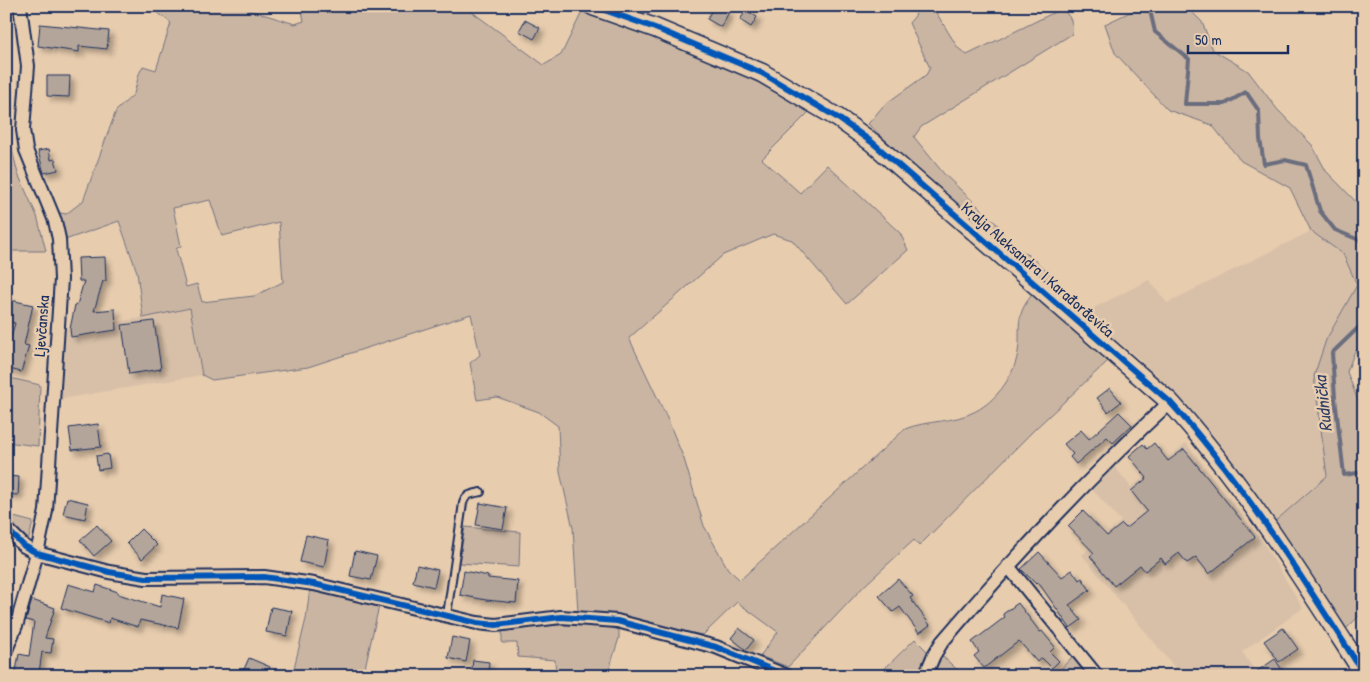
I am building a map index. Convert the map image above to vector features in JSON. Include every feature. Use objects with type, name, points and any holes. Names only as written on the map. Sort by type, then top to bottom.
[{"type":"street","name":"Ljevčanska","points":[[6,650],[17,623],[37,553],[46,511],[61,279],[59,239],[54,221],[26,150],[23,130],[28,66],[20,6]]},
{"type":"street","name":"Kralja Aleksandra I Karađorđevića","points":[[592,6],[655,28],[762,73],[838,118],[873,144],[1170,402],[1261,517],[1364,674]]},
{"type":"street","points":[[925,676],[942,642],[1008,566],[1053,517],[1170,402]]},
{"type":"street","points":[[6,528],[24,546],[37,553],[108,572],[146,578],[264,577],[314,584],[496,625],[561,617],[617,621],[716,647],[787,676]]},
{"type":"street","points":[[1008,566],[1097,676]]},
{"type":"lane","points":[[447,615],[463,503],[470,494],[481,492]]},
{"type":"shaded area","points":[[159,6],[236,6],[295,24],[304,21],[301,6],[464,6],[544,65],[561,55],[582,12],[675,43],[750,78],[809,112],[762,159],[800,193],[827,165],[900,233],[908,250],[847,304],[792,240],[773,234],[723,255],[629,338],[684,459],[704,526],[728,569],[740,580],[905,429],[922,424],[959,418],[976,411],[990,401],[1007,381],[1015,365],[1019,348],[1020,318],[1026,303],[1032,295],[1109,360],[1036,428],[919,546],[914,540],[864,586],[788,667],[760,656],[778,632],[737,602],[703,635],[578,612],[573,528],[560,472],[558,426],[539,412],[497,397],[477,400],[470,363],[480,355],[471,314],[308,367],[212,380],[202,375],[190,308],[143,318],[137,272],[119,221],[62,241],[55,212],[66,214],[83,201],[116,111],[134,94],[143,66],[156,70],[171,23],[157,12]],"holes":[[[210,200],[222,236],[279,222],[283,282],[254,296],[202,302],[197,284],[186,287],[176,249],[181,246],[173,208]]]},
{"type":"shaded area","points":[[918,6],[932,6],[958,48],[967,55],[1061,9],[1067,14],[1072,23],[1072,34],[921,127],[914,137],[944,174],[1001,228],[1004,238],[999,245],[868,124],[884,105],[926,75],[930,68],[909,23],[915,16]]},
{"type":"shaded area","points":[[1143,6],[1186,6],[1202,22],[1213,50],[1248,71],[1277,109],[1312,145],[1326,171],[1364,210],[1364,341],[1354,353],[1347,372],[1364,416],[1364,611],[1346,629],[1272,524],[1327,476],[1314,376],[1326,340],[1357,285],[1343,254],[1311,231],[1290,188],[1241,161],[1212,125],[1168,110],[1115,53],[1105,24]]},
{"type":"shaded area","points":[[7,129],[18,174],[37,216],[46,251],[6,251]]},
{"type":"shaded area","points":[[1311,231],[1343,254],[1357,286],[1326,340],[1314,376],[1327,476],[1272,524],[1184,409],[1141,361],[1084,313],[1149,280],[1167,303]]},
{"type":"shaded area","points":[[1013,246],[1030,256],[1065,288],[1064,298],[1008,251]]},
{"type":"shaded area","points":[[190,308],[202,375],[55,400],[59,329],[143,318]]},
{"type":"shaded area","points":[[6,377],[40,385],[38,446],[6,442]]},
{"type":"shaded area","points":[[1186,443],[1264,544],[1303,608],[1242,652],[1259,676],[1182,676],[1082,555],[1121,521],[1091,488],[1114,466],[1131,487]]},
{"type":"shaded area","points":[[6,515],[33,522],[28,542],[6,521]]},
{"type":"shaded area","points":[[465,527],[520,532],[519,567],[459,563]]},
{"type":"shaded area","points":[[310,588],[379,606],[363,676],[292,676],[306,619]]},
{"type":"shaded area","points":[[542,625],[601,625],[619,630],[619,638],[607,676],[556,676],[555,660],[518,657],[517,643],[502,643],[502,631]]},
{"type":"shaded area","points":[[915,639],[929,653],[921,676],[877,676]]},
{"type":"shaded area","points":[[940,654],[964,676],[931,676]]},
{"type":"shaded area","points":[[1074,655],[1090,676],[1054,676]]},
{"type":"building","points":[[714,6],[729,12],[721,27],[707,19]]},
{"type":"building","points":[[746,10],[757,17],[751,27],[740,20]]},
{"type":"building","points":[[525,20],[540,28],[534,39],[519,31]]},
{"type":"building","points":[[40,24],[109,31],[107,49],[79,46],[79,52],[38,46]]},
{"type":"building","points":[[47,76],[70,76],[69,97],[47,96]]},
{"type":"building","points":[[49,149],[51,160],[55,159],[58,170],[44,173],[38,151]]},
{"type":"building","points":[[105,257],[106,281],[103,281],[94,311],[115,309],[116,330],[71,337],[70,329],[75,305],[77,305],[84,281],[79,281],[78,258]]},
{"type":"building","points":[[6,299],[33,305],[24,345],[29,346],[21,372],[6,368],[6,355],[15,323],[6,321]]},
{"type":"building","points":[[154,321],[161,369],[129,374],[122,325]]},
{"type":"building","points":[[1110,388],[1121,402],[1108,412],[1097,398]]},
{"type":"building","points":[[1119,412],[1132,425],[1113,443],[1107,437],[1076,464],[1070,457],[1073,454],[1064,444],[1081,430],[1089,439]]},
{"type":"building","points":[[98,424],[101,447],[72,450],[69,428]]},
{"type":"building","points":[[1154,443],[1168,461],[1184,449],[1255,537],[1209,574],[1196,557],[1187,563],[1179,553],[1165,564],[1161,558],[1145,571],[1140,565],[1114,586],[1090,556],[1094,553],[1068,526],[1083,511],[1107,536],[1122,524],[1126,528],[1147,511],[1131,491],[1147,478],[1129,456],[1143,444],[1147,449]]},
{"type":"building","points":[[108,454],[110,468],[98,470],[96,456]]},
{"type":"building","points":[[6,476],[19,477],[18,495],[6,494]]},
{"type":"building","points":[[67,498],[88,503],[85,519],[63,514]]},
{"type":"building","points":[[480,503],[507,508],[503,529],[476,525]]},
{"type":"building","points":[[97,525],[111,541],[94,556],[80,540]]},
{"type":"building","points":[[141,529],[157,545],[142,559],[127,543]]},
{"type":"building","points":[[306,535],[329,540],[324,567],[300,562]]},
{"type":"building","points":[[355,551],[377,556],[371,580],[350,576]]},
{"type":"building","points":[[1039,552],[1062,577],[1072,570],[1079,580],[1082,578],[1090,590],[1069,605],[1081,620],[1070,628],[1038,582],[1036,584],[1021,569]]},
{"type":"building","points":[[417,565],[438,570],[434,587],[413,582]]},
{"type":"building","points":[[464,571],[488,576],[488,578],[518,581],[516,603],[460,595]]},
{"type":"building","points":[[898,579],[913,596],[910,598],[930,625],[919,633],[900,607],[893,612],[879,596]]},
{"type":"building","points":[[68,584],[95,592],[97,585],[118,592],[118,594],[160,607],[162,594],[184,599],[178,628],[140,620],[138,627],[110,618],[109,623],[61,608]]},
{"type":"building","points":[[32,600],[55,608],[45,638],[53,639],[51,653],[42,652],[39,673],[31,672],[31,676],[15,676],[19,654],[29,656],[34,622],[26,620]]},
{"type":"building","points":[[1018,603],[1040,632],[1042,631],[1055,647],[1050,652],[1059,661],[1052,668],[1042,658],[1037,662],[1019,641],[984,668],[974,656],[979,652],[972,642],[1005,617],[1003,614]]},
{"type":"building","points":[[271,607],[292,611],[287,636],[266,632]]},
{"type":"building","points":[[739,628],[754,640],[746,650],[731,638]]},
{"type":"building","points":[[1283,628],[1298,649],[1279,662],[1264,641]]},
{"type":"building","points":[[452,637],[470,641],[466,662],[448,658]]},
{"type":"building","points":[[249,658],[270,667],[266,676],[241,676]]},
{"type":"building","points":[[1275,659],[1286,676],[1250,676]]},
{"type":"building","points":[[473,660],[489,662],[488,676],[471,676]]},
{"type":"waterway","name":"Rudnička","points":[[1149,6],[1155,32],[1189,59],[1185,104],[1225,104],[1246,92],[1259,111],[1260,139],[1264,164],[1285,160],[1306,165],[1320,211],[1335,230],[1364,242]]},
{"type":"waterway","name":"Rudnička","points":[[1364,325],[1360,326],[1332,353],[1344,475],[1364,472]]},
{"type":"cycle path","points":[[593,6],[655,28],[762,73],[838,118],[873,143],[1170,402],[1224,466],[1249,500],[1364,674]]},
{"type":"cycle path","points":[[6,528],[24,546],[37,553],[109,572],[146,578],[264,577],[314,584],[477,623],[496,625],[561,617],[617,621],[716,647],[787,676]]}]
